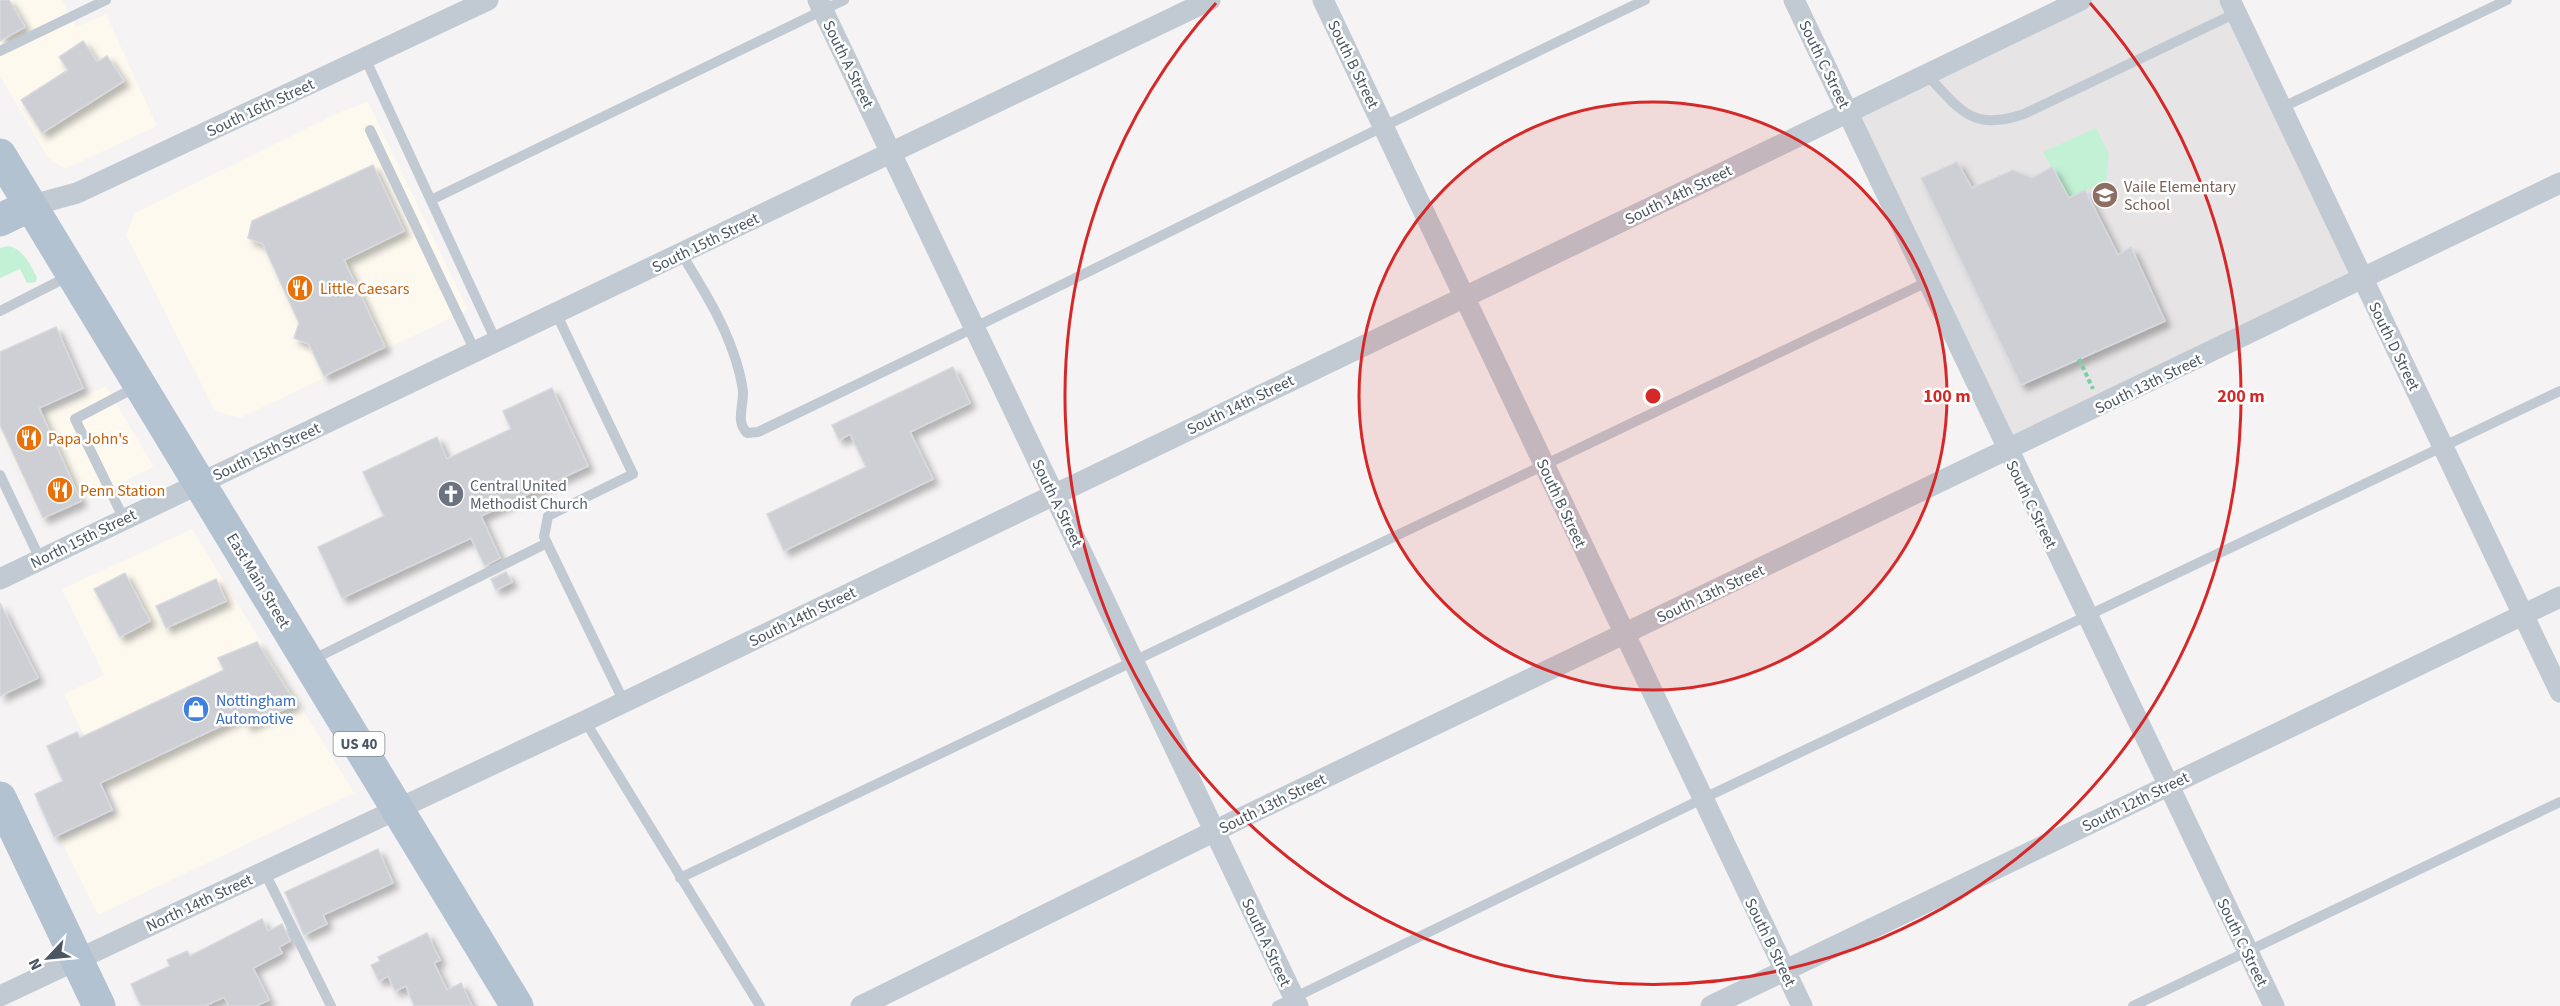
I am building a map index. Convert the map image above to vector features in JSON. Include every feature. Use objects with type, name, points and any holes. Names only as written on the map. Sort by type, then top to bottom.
[{"type":"main road","name":"East Main Street","points":[[0,155],[71,275],[399,808],[517,1006]]},
{"type":"main road","points":[[0,220],[29,206]]},
{"type":"main road","points":[[0,798],[99,1006]]},
{"type":"street","name":"South 16th Street","points":[[29,206],[77,193],[488,0]]},
{"type":"street","name":"South 15th Street","points":[[200,483],[1210,0]]},
{"type":"street","name":"South B Street","points":[[1323,0],[1802,1006]]},
{"type":"street","name":"South C Street","points":[[1794,0],[2007,451],[2274,1006]]},
{"type":"street","name":"South 14th Street","points":[[399,808],[585,721],[2080,0]]},
{"type":"street","name":"South A Street","points":[[821,5],[1215,830],[1289,1003]]},
{"type":"street","name":"South D Street","points":[[2233,7],[2560,692]]},
{"type":"street","name":"South 13th Street","points":[[861,1006],[1215,830],[2560,183]]},
{"type":"street","name":"North 15th Street","points":[[0,579],[200,483]]},
{"type":"street","name":"South 12th Street","points":[[1711,1006],[2560,597]]},
{"type":"street","name":"North 14th Street","points":[[0,996],[399,808]]},
{"type":"lane","points":[[0,51],[106,0]]},
{"type":"lane","points":[[431,200],[821,5],[844,0]]},
{"type":"lane","points":[[681,253],[704,290],[732,345],[743,391],[740,419],[742,429],[747,433],[758,432],[1383,125],[1645,0]]},
{"type":"lane","points":[[2281,108],[2507,0]]},
{"type":"lane","points":[[1926,74],[1973,118],[1989,123],[2007,120],[2024,114],[2233,7]]},
{"type":"lane","points":[[365,58],[496,341]]},
{"type":"lane","points":[[370,130],[475,351]]},
{"type":"lane","points":[[0,311],[71,275]]},
{"type":"lane","points":[[680,878],[1928,282]]},
{"type":"lane","points":[[556,313],[633,474],[548,516],[544,537],[624,702]]},
{"type":"lane","points":[[124,519],[75,419],[139,386]]},
{"type":"lane","points":[[1289,1003],[1702,799],[2560,392]]},
{"type":"lane","points":[[0,475],[40,559]]},
{"type":"lane","points":[[309,662],[547,543]]},
{"type":"lane","points":[[585,721],[760,1006]]},
{"type":"lane","points":[[2133,1006],[2560,802]]},
{"type":"lane","points":[[264,871],[331,1006]]},
{"type":"path","points":[[2079,359],[2101,405]]},
{"type":"shaded area","points":[[0,0],[62,0],[76,27],[106,14],[157,126],[65,169],[48,158],[0,76]]},
{"type":"shaded area","name":"Vaile Elementary School","points":[[2081,0],[2230,0],[2362,278],[2007,451],[1848,112]]},
{"type":"shaded area","points":[[368,102],[468,310],[240,418],[215,411],[126,235],[135,213],[342,111]]},
{"type":"shaded area","points":[[106,386],[154,467],[42,521],[0,434]]},
{"type":"shaded area","points":[[192,529],[354,793],[98,915],[60,839],[120,812],[64,694],[104,675],[62,589]]},
{"type":"green space","points":[[2096,128],[2109,154],[2106,181],[2069,198],[2043,152]]},
{"type":"green space","points":[[8,246],[18,250],[26,258],[37,277],[36,282],[27,283],[20,269],[0,278],[0,248]]},
{"type":"building","points":[[0,0],[9,0],[25,27],[0,41]]},
{"type":"building","points":[[83,41],[97,62],[107,56],[124,81],[42,133],[21,100],[68,70],[59,57]]},
{"type":"building","name":"Vaile Elementary School","points":[[1957,162],[1972,188],[2013,170],[2032,178],[2052,167],[2069,198],[2085,190],[2118,255],[2131,247],[2165,321],[2021,385],[1921,178]]},
{"type":"building","points":[[373,165],[404,231],[344,260],[385,347],[324,376],[309,344],[294,338],[299,323],[263,244],[248,238],[252,221]]},
{"type":"building","points":[[56,327],[83,388],[39,408],[81,501],[43,518],[0,425],[0,352]]},
{"type":"building","points":[[953,367],[970,403],[910,432],[933,479],[784,551],[767,514],[866,467],[850,434],[839,440],[832,425]]},
{"type":"building","name":"Central United Methodist Church","points":[[552,388],[588,466],[481,516],[500,558],[485,566],[471,538],[342,598],[318,547],[384,516],[363,472],[437,437],[447,459],[511,429],[503,411]]},
{"type":"building","points":[[506,572],[512,582],[496,590],[491,579]]},
{"type":"building","points":[[125,573],[150,621],[120,637],[94,589]]},
{"type":"building","points":[[216,579],[226,601],[166,628],[156,606]]},
{"type":"building","points":[[0,603],[38,678],[0,696]]},
{"type":"building","points":[[257,642],[296,704],[247,726],[242,716],[100,783],[112,810],[54,837],[35,794],[63,781],[47,746],[77,732],[80,738],[224,670],[218,658]]},
{"type":"building","points":[[378,849],[393,883],[323,915],[327,924],[304,935],[285,892]]},
{"type":"building","points":[[262,919],[268,931],[282,924],[290,941],[279,947],[282,953],[253,968],[269,1000],[256,1006],[229,1006],[224,997],[205,1006],[141,1006],[131,984],[170,966],[167,960],[187,951],[190,956]]},
{"type":"building","points":[[427,933],[440,960],[434,963],[447,990],[461,983],[472,1006],[414,1006],[406,986],[395,991],[388,976],[379,981],[371,965],[380,961],[378,957]]},
{"type":"place","name":"Vaile Elementary School","points":[[2105,195]]},
{"type":"place","name":"Little Caesars","points":[[300,288]]},
{"type":"place","name":"Papa John's","points":[[29,438]]},
{"type":"place","name":"Penn Station","points":[[60,490]]},
{"type":"place","name":"Central United Methodist Church","points":[[451,494]]},
{"type":"place","name":"Nottingham Automotive","points":[[196,709]]}]
